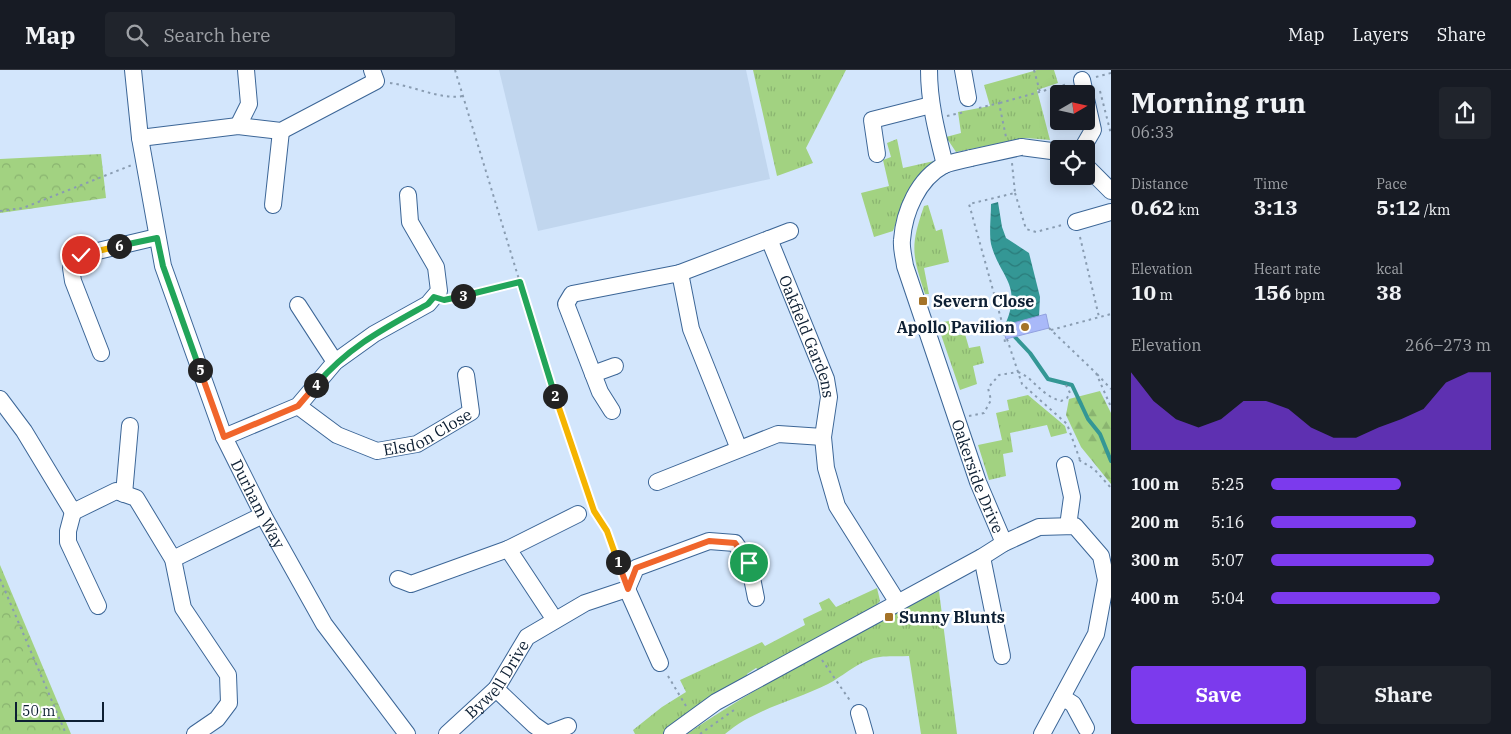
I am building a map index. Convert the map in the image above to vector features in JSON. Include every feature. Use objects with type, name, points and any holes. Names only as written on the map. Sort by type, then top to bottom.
[{"type":"street","name":"Durham Way","points":[[133,70],[140,138],[163,266],[224,437],[262,515],[324,624],[407,734]]},
{"type":"street","points":[[238,126],[248,104],[246,70]]},
{"type":"street","points":[[929,70],[932,112],[944,165]]},
{"type":"street","points":[[963,70],[968,98]]},
{"type":"street","points":[[140,138],[238,126],[281,131],[374,76]]},
{"type":"street","points":[[877,154],[872,120],[932,112]]},
{"type":"street","points":[[273,205],[281,131]]},
{"type":"street","name":"Oakerside Drive","points":[[672,734],[716,702],[982,557],[1004,543],[978,482],[905,266],[902,241],[905,222],[916,193],[944,165],[1014,145],[1050,151]]},
{"type":"street","points":[[1095,175],[1111,191]]},
{"type":"street","points":[[224,437],[298,406],[335,362],[374,334],[428,304],[434,297],[438,291],[436,267],[410,222],[408,195]]},
{"type":"street","points":[[1076,222],[1111,212]]},
{"type":"street","points":[[612,411],[600,392],[566,304],[572,294],[680,273],[790,231]]},
{"type":"street","points":[[101,353],[73,281],[71,268],[81,255],[157,238]]},
{"type":"street","name":"Oakfield Gardens","points":[[768,239],[826,379],[829,397],[823,437],[826,468],[837,506],[898,603]]},
{"type":"street","points":[[680,273],[691,329],[739,449]]},
{"type":"street","points":[[298,305],[335,362]]},
{"type":"street","points":[[593,374],[615,366]]},
{"type":"street","name":"Elsdon Close","points":[[298,406],[337,435],[377,451],[385,450],[417,444],[471,412],[466,375]]},
{"type":"street","points":[[0,399],[24,431],[73,512],[68,531],[68,542],[98,606]]},
{"type":"street","points":[[124,494],[130,426]]},
{"type":"street","points":[[657,482],[778,434],[823,437]]},
{"type":"street","points":[[1068,526],[1072,496],[1072,462]]},
{"type":"street","points":[[73,512],[116,491],[136,498],[173,559],[183,608],[228,675],[229,703],[217,719],[195,734]]},
{"type":"street","points":[[398,579],[410,584],[508,549],[578,514]]},
{"type":"street","points":[[173,559],[262,515]]},
{"type":"street","points":[[1004,543],[1039,527],[1075,526],[1101,556],[1109,580],[1096,634],[1042,734]]},
{"type":"street","points":[[660,663],[628,589],[636,568],[709,541],[735,543],[749,563],[756,598]]},
{"type":"street","points":[[508,549],[556,620]]},
{"type":"street","points":[[982,557],[1002,656]]},
{"type":"street","name":"Bywell Drive","points":[[447,734],[496,689],[527,636],[585,603],[628,589]]},
{"type":"street","points":[[496,689],[546,734],[568,726]]},
{"type":"street","points":[[1062,696],[1073,704],[1086,728]]},
{"type":"street","points":[[859,713],[865,734]]},
{"type":"path","points":[[455,70],[568,439],[594,511],[607,531],[628,589]]},
{"type":"path","points":[[1034,70],[1040,92]]},
{"type":"path","points":[[1091,85],[1111,73]]},
{"type":"path","points":[[374,76],[449,97],[463,96]]},
{"type":"path","points":[[932,112],[999,103],[1050,91]]},
{"type":"path","points":[[1095,101],[1111,134]]},
{"type":"path","points":[[999,103],[1014,145]]},
{"type":"path","points":[[0,211],[23,208],[144,160]]},
{"type":"path","points":[[1011,161],[1014,193],[1026,229],[1036,232],[1076,222],[1099,317]]},
{"type":"path","points":[[1003,326],[969,204],[1014,193]]},
{"type":"path","points":[[434,297],[444,300],[520,282]]},
{"type":"path","points":[[1111,314],[1050,329],[1111,389]]},
{"type":"path","points":[[1004,333],[1005,343],[1007,341],[1022,384],[1067,424],[1072,462],[1094,469],[1111,488]]},
{"type":"path","points":[[957,419],[984,413],[991,400],[988,388],[999,375],[1018,372],[1024,374],[1036,387],[1052,398],[1061,401],[1067,398],[1070,393],[1066,385]]},
{"type":"path","points":[[1096,373],[1111,407]]},
{"type":"path","points":[[0,579],[66,734]]},
{"type":"path","points":[[814,648],[859,713]]},
{"type":"path","points":[[660,663],[693,719]]},
{"type":"shaded area","points":[[499,70],[746,70],[770,179],[538,231]]},
{"type":"green space","points":[[753,70],[846,70],[806,148],[813,163],[777,176]]},
{"type":"green space","points":[[1037,70],[1054,70],[1058,83],[1037,90],[1050,140],[1026,138],[956,152],[946,137],[961,133],[958,112],[990,106],[984,85]]},
{"type":"green space","points":[[897,139],[903,168],[934,161],[910,194],[893,231],[874,237],[861,193],[889,186],[883,160],[891,157],[887,143]]},
{"type":"green space","points":[[101,154],[106,198],[0,213],[0,159]]},
{"type":"green space","points":[[928,205],[936,231],[942,229],[949,262],[924,268],[929,294],[925,294],[917,269],[914,250],[919,220],[924,206]]},
{"type":"green space","points":[[949,321],[953,336],[965,334],[969,348],[980,346],[984,363],[973,366],[977,384],[960,390],[937,323]]},
{"type":"green space","points":[[1100,391],[1111,413],[1111,484],[1081,447],[1066,415],[1069,399]]},
{"type":"green space","points":[[1028,395],[1065,426],[1067,433],[1051,437],[1047,425],[1010,433],[1013,452],[1003,454],[1006,476],[989,480],[978,445],[1002,440],[996,413],[1009,410],[1007,400]]},
{"type":"green space","points":[[0,565],[71,734],[0,734]]},
{"type":"green space","points":[[877,588],[880,601],[871,611],[760,671],[756,668],[747,674],[747,679],[663,734],[635,734],[633,730],[662,707],[686,692],[680,680],[762,642],[765,646],[805,625],[803,619],[822,610],[819,603],[829,598],[836,607]]},
{"type":"green space","points":[[939,591],[957,734],[921,734],[909,656],[880,657],[865,661],[828,684],[761,712],[736,725],[725,734],[687,734],[811,658]]},
{"type":"water","points":[[998,202],[1002,227],[1006,238],[1029,253],[1040,297],[1039,317],[1005,325],[1012,300],[1011,290],[995,256],[990,239],[991,204]]},
{"type":"building","name":"Apollo Pavilion","points":[[1046,314],[1049,328],[1006,339],[1002,326]]},
{"type":"waterway","points":[[1011,323],[1015,337],[1030,353],[1048,379],[1072,385],[1088,419],[1100,434],[1111,461]]},
{"type":"place","name":"Severn Close","points":[[923,301]]},
{"type":"place","name":"Apollo Pavilion","points":[[1025,327]]},
{"type":"place","name":"Sunny Blunts","points":[[889,617]]},
{"type":"route","points":[[81,255],[157,238],[163,266],[224,437],[298,406],[335,362],[374,334],[428,304],[434,297],[444,300],[520,282],[565,430],[594,511],[607,531],[628,589],[636,568],[709,541],[735,543],[749,563]]}]
